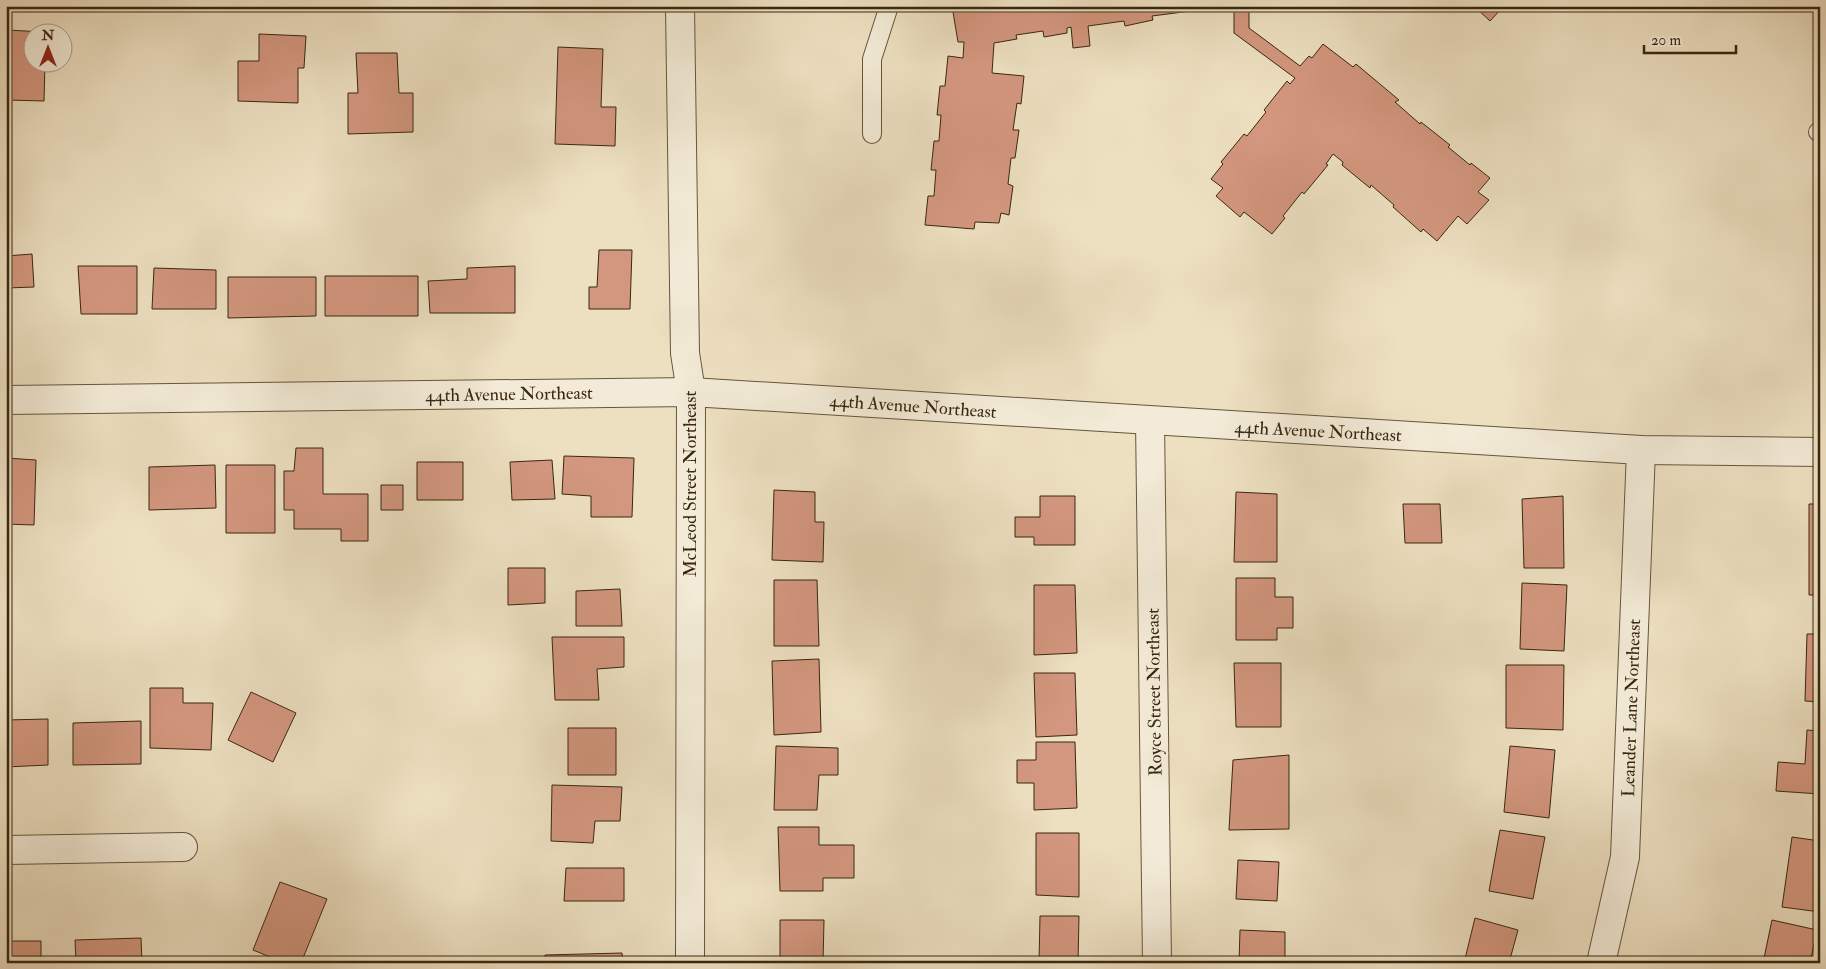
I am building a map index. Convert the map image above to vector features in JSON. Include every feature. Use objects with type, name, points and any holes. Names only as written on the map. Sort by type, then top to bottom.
[{"type":"street","name":"McLeod Street Northeast","points":[[680,6],[684,354],[691,392],[690,963]]},
{"type":"street","name":"44th Avenue Northeast","points":[[6,400],[691,392],[1641,450],[1820,452]]},
{"type":"street","name":"Royce Street Northeast","points":[[1150,421],[1157,963]]},
{"type":"street","name":"Leander Lane Northeast","points":[[1601,963],[1625,857],[1641,450]]},
{"type":"street","points":[[6,850],[183,847]]},
{"type":"lane","points":[[872,134],[872,59],[890,6]]},
{"type":"building","points":[[952,6],[1214,6],[1214,8],[1152,16],[1153,20],[1125,26],[1124,21],[1088,26],[1090,46],[1073,48],[1071,27],[1067,28],[1067,33],[1044,37],[1043,31],[1016,35],[1017,39],[994,43],[992,73],[1024,76],[1021,104],[1017,103],[1013,130],[1019,130],[1015,158],[1011,158],[1008,184],[1013,186],[1009,215],[1001,213],[999,223],[975,222],[974,229],[925,225],[928,196],[934,196],[936,170],[931,170],[934,141],[939,141],[941,115],[937,115],[940,86],[945,86],[948,56],[963,58],[964,42],[958,42]]},
{"type":"building","points":[[1234,6],[1249,6],[1249,28],[1300,66],[1309,56],[1312,58],[1323,44],[1353,67],[1356,64],[1399,100],[1395,102],[1420,124],[1421,122],[1450,145],[1448,147],[1470,165],[1471,163],[1490,178],[1478,192],[1489,200],[1467,224],[1458,216],[1437,241],[1423,229],[1421,232],[1393,207],[1394,205],[1371,185],[1370,188],[1342,165],[1343,162],[1333,154],[1326,164],[1328,165],[1304,194],[1302,192],[1283,216],[1285,218],[1272,234],[1244,212],[1240,217],[1216,196],[1223,188],[1211,179],[1223,164],[1221,162],[1244,134],[1247,136],[1266,112],[1264,110],[1287,81],[1290,84],[1295,78],[1234,33]]},
{"type":"building","points":[[1263,6],[1504,6],[1490,21],[1475,7],[1263,8]]},
{"type":"building","points":[[6,30],[22,31],[22,72],[45,72],[44,101],[7,100],[8,70],[6,70]]},
{"type":"building","points":[[259,34],[306,36],[304,68],[298,68],[298,103],[238,101],[238,61],[259,61]]},
{"type":"building","points":[[558,47],[603,49],[601,107],[616,107],[615,146],[555,144]]},
{"type":"building","points":[[356,53],[397,53],[399,93],[413,93],[413,132],[348,134],[348,93],[358,93]]},
{"type":"building","points":[[599,250],[632,250],[630,309],[589,309],[589,287],[597,287]]},
{"type":"building","points":[[32,254],[34,287],[6,288],[6,256]]},
{"type":"building","points":[[78,266],[137,266],[137,314],[81,314]]},
{"type":"building","points":[[515,266],[515,313],[430,313],[428,281],[467,279],[467,268]]},
{"type":"building","points":[[154,268],[216,270],[216,309],[152,309]]},
{"type":"building","points":[[325,276],[418,276],[418,316],[325,316]]},
{"type":"building","points":[[228,277],[316,277],[316,316],[228,318]]},
{"type":"building","points":[[296,448],[323,448],[323,494],[368,494],[368,541],[341,541],[341,529],[294,529],[294,510],[284,510],[284,471],[294,471]]},
{"type":"building","points":[[564,456],[634,458],[632,517],[591,517],[591,496],[562,494]]},
{"type":"building","points":[[6,458],[36,460],[34,525],[6,524]]},
{"type":"building","points":[[552,460],[555,499],[512,500],[510,462]]},
{"type":"building","points":[[417,462],[463,462],[463,500],[417,500]]},
{"type":"building","points":[[215,465],[216,508],[149,510],[149,467]]},
{"type":"building","points":[[226,465],[275,465],[275,533],[226,533]]},
{"type":"building","points":[[381,485],[403,485],[403,510],[381,510]]},
{"type":"building","points":[[774,490],[815,492],[815,522],[824,522],[823,562],[772,560]]},
{"type":"building","points":[[1236,492],[1277,494],[1277,562],[1234,562]]},
{"type":"building","points":[[1040,496],[1075,496],[1075,545],[1034,545],[1034,537],[1015,537],[1015,517],[1040,517]]},
{"type":"building","points":[[1563,496],[1564,568],[1524,568],[1522,499]]},
{"type":"building","points":[[1403,504],[1440,504],[1442,543],[1405,543]]},
{"type":"building","points":[[1809,504],[1820,504],[1820,595],[1809,595]]},
{"type":"building","points":[[508,568],[545,568],[545,603],[508,605]]},
{"type":"building","points":[[1236,578],[1275,578],[1275,597],[1293,597],[1293,628],[1277,628],[1277,640],[1236,640]]},
{"type":"building","points":[[774,580],[817,580],[819,646],[774,646]]},
{"type":"building","points":[[1522,583],[1567,585],[1564,651],[1520,649]]},
{"type":"building","points":[[1034,585],[1075,585],[1077,653],[1034,655]]},
{"type":"building","points":[[620,589],[622,626],[576,626],[576,591]]},
{"type":"building","points":[[1820,623],[1820,702],[1805,701],[1807,634],[1819,634]]},
{"type":"building","points":[[552,637],[624,637],[624,667],[597,669],[599,700],[555,700]]},
{"type":"building","points":[[819,659],[821,732],[774,735],[772,661]]},
{"type":"building","points":[[1234,663],[1281,663],[1281,727],[1236,727]]},
{"type":"building","points":[[1506,665],[1564,665],[1563,730],[1506,728]]},
{"type":"building","points":[[1034,673],[1075,673],[1077,735],[1036,737]]},
{"type":"building","points":[[150,688],[183,688],[183,703],[213,703],[211,750],[150,748]]},
{"type":"building","points":[[251,692],[296,713],[273,762],[228,740]]},
{"type":"building","points":[[48,719],[48,765],[6,767],[6,720]]},
{"type":"building","points":[[141,721],[141,764],[73,765],[73,723]]},
{"type":"building","points":[[568,728],[616,728],[616,775],[568,775]]},
{"type":"building","points":[[1807,730],[1820,731],[1820,794],[1776,791],[1778,762],[1805,764]]},
{"type":"building","points":[[1036,742],[1075,742],[1077,808],[1034,810],[1034,783],[1017,783],[1017,760],[1036,760]]},
{"type":"building","points":[[776,746],[838,748],[838,775],[819,775],[817,810],[774,810]]},
{"type":"building","points":[[1510,746],[1555,750],[1549,818],[1504,812]]},
{"type":"building","points":[[1289,755],[1289,829],[1229,830],[1233,760]]},
{"type":"building","points":[[552,785],[622,787],[620,821],[595,821],[593,843],[551,841]]},
{"type":"building","points":[[778,827],[819,827],[819,845],[854,845],[854,878],[823,878],[823,891],[780,891]]},
{"type":"building","points":[[1500,830],[1545,837],[1533,899],[1489,891]]},
{"type":"building","points":[[1036,833],[1079,833],[1079,897],[1036,895]]},
{"type":"building","points":[[1792,837],[1820,841],[1820,912],[1782,907]]},
{"type":"building","points":[[1238,860],[1279,862],[1277,901],[1236,899]]},
{"type":"building","points":[[566,868],[624,868],[624,901],[564,901]]},
{"type":"building","points":[[280,882],[327,899],[301,963],[285,963],[253,950]]},
{"type":"building","points":[[1040,916],[1079,916],[1078,963],[1039,963]]},
{"type":"building","points":[[1475,918],[1518,930],[1509,963],[1464,963]]},
{"type":"building","points":[[780,920],[824,920],[823,963],[780,963]]},
{"type":"building","points":[[1772,920],[1817,930],[1810,963],[1763,963]]},
{"type":"building","points":[[1240,930],[1285,932],[1285,963],[1239,963]]},
{"type":"building","points":[[141,938],[142,963],[76,963],[75,940]]},
{"type":"building","points":[[6,941],[41,941],[41,963],[6,963]]},
{"type":"building","points":[[622,953],[623,963],[545,963],[545,955]]}]
